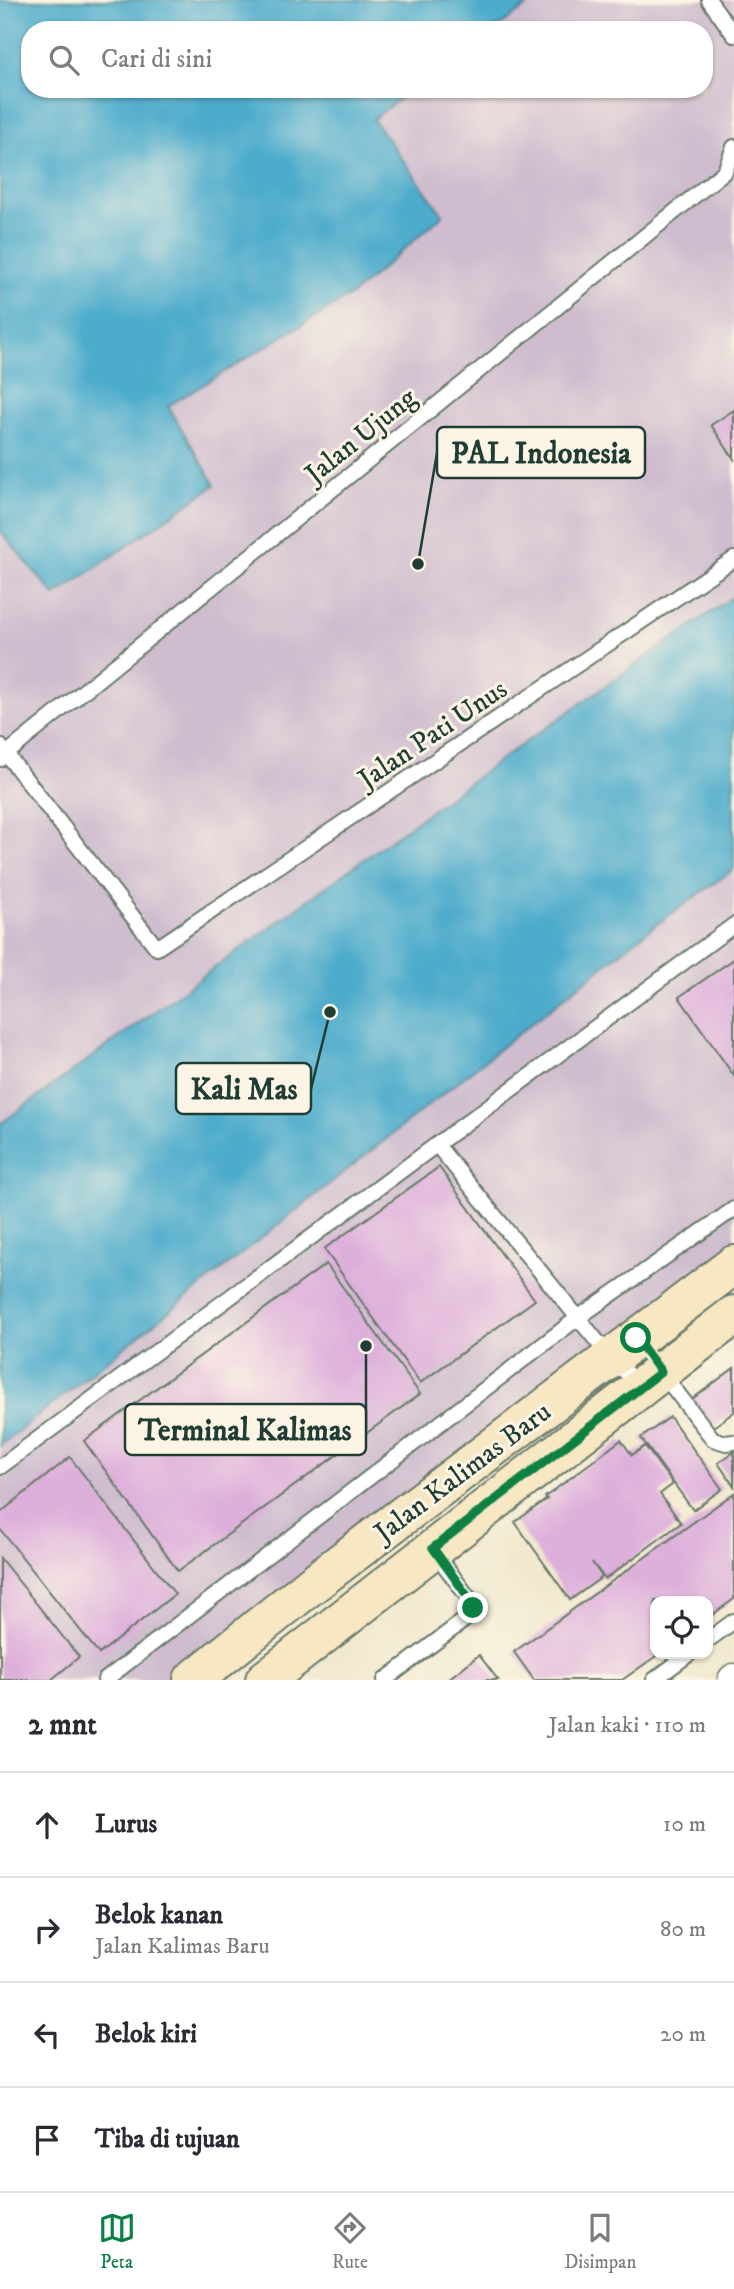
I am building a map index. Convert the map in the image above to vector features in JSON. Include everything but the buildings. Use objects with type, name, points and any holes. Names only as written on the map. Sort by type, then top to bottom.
[{"type":"street","name":"Jalan Kalimas Baru","points":[[193,1680],[310,1586],[734,1265]]},
{"type":"street","name":"Jalan Kalimas Baru","points":[[270,1679],[433,1548],[734,1315]]},
{"type":"lane","points":[[709,0],[734,35]]},
{"type":"lane","name":"Jalan Ujung","points":[[2,753],[724,171],[734,147]]},
{"type":"lane","name":"Jalan Pati Unus","points":[[2,753],[157,948],[734,559]]},
{"type":"lane","points":[[0,1467],[734,925]]},
{"type":"lane","points":[[437,1145],[579,1317],[623,1348],[651,1380],[713,1439],[726,1443],[734,1442]]},
{"type":"lane","points":[[105,1680],[579,1317],[734,1209]]},
{"type":"lane","points":[[623,1348],[651,1380]]},
{"type":"lane","points":[[385,1680],[471,1615],[471,1601],[433,1548]]},
{"type":"lane","points":[[713,1636],[734,1621]]},
{"type":"lane","points":[[654,1680],[682,1659]]},
{"type":"shaded area","points":[[535,0],[734,0],[734,596],[507,755],[0,1124],[0,531],[55,595],[214,484],[167,406],[353,294],[373,119],[401,98],[713,98],[713,21],[506,21]]},
{"type":"shaded area","points":[[734,869],[734,1247],[179,1680],[0,1680],[0,1446],[650,929]]},
{"type":"water","points":[[0,0],[535,0],[506,21],[21,21],[21,98],[401,98],[373,119],[443,215],[353,294],[168,406],[215,485],[55,596],[0,531]]},
{"type":"water","points":[[734,596],[734,869],[650,929],[0,1446],[0,1124],[507,755]]},
{"type":"place","name":"PAL Indonesia","points":[[418,564]]},
{"type":"place","name":"Kali Mas","points":[[330,1012]]},
{"type":"place","name":"Terminal Kalimas","points":[[366,1346]]},
{"type":"route","points":[[473,1608],[471,1601],[433,1548],[661,1372],[636,1338]]}]
